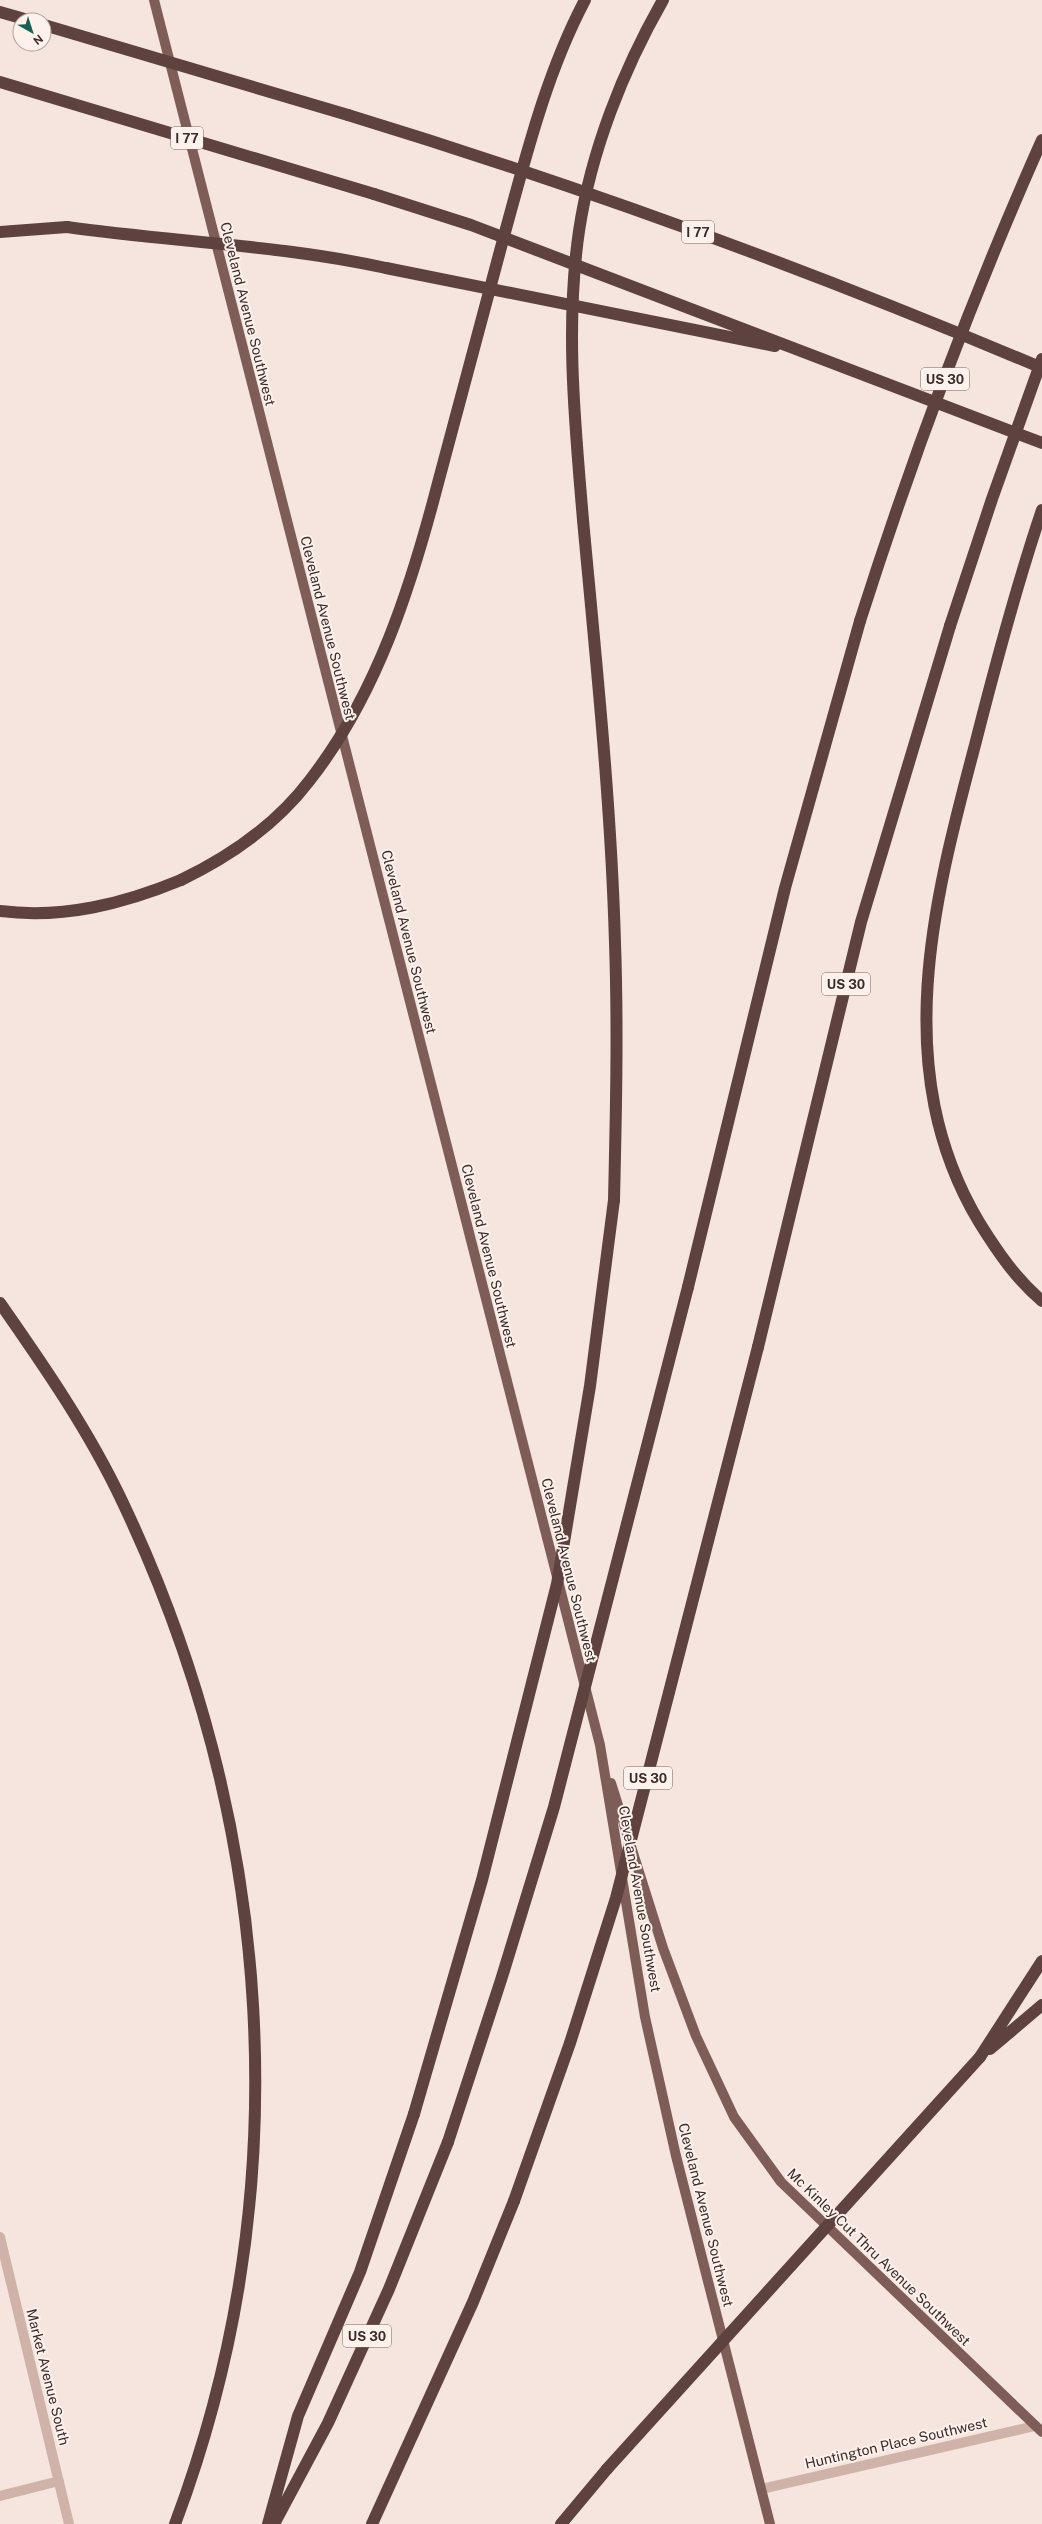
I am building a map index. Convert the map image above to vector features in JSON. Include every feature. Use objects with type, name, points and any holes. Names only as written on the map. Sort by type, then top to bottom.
[{"type":"highway","points":[[0,911],[22,914],[64,913],[143,896],[181,880],[215,863],[246,843],[289,803],[310,781],[343,732],[371,679],[394,624],[424,539],[530,142],[559,57],[585,0]]},
{"type":"highway","points":[[268,2524],[298,2416],[360,2272],[414,2114],[482,1880],[557,1584],[590,1386],[614,1200],[618,1061],[615,942],[607,794],[573,408],[572,335],[579,231],[599,144],[619,88],[644,34],[663,0]]},
{"type":"highway","points":[[0,12],[12,15]]},
{"type":"highway","name":"I 77","points":[[52,27],[479,155],[684,226],[902,308],[1042,368]]},
{"type":"highway","name":"I 77","points":[[0,82],[374,194],[471,226],[1042,443]]},
{"type":"highway","name":"US 30","points":[[274,2524],[328,2423],[389,2289],[448,2142],[501,1980],[554,1807],[688,1287],[785,888],[860,622],[893,516],[998,238],[1042,140]]},
{"type":"highway","points":[[0,232],[67,227],[265,247],[346,259],[810,354]]},
{"type":"highway","name":"US 30","points":[[372,2524],[473,2302],[514,2201],[570,2043],[616,1898],[758,1347],[861,922],[950,626],[992,499],[1042,359]]},
{"type":"highway","points":[[1042,510],[1000,648],[950,837],[932,930],[927,975],[927,1067],[936,1114],[949,1161],[970,1206],[996,1249],[1027,1288],[1042,1301]]},
{"type":"highway","points":[[0,1303],[82,1425],[121,1499],[174,1622],[199,1697],[219,1768],[235,1849],[248,1942],[256,2038],[255,2137],[247,2230],[233,2322],[189,2487],[175,2524]]},
{"type":"highway","points":[[980,2057],[1042,1961]]},
{"type":"highway","points":[[561,2524],[607,2469],[980,2057],[1042,2005]]},
{"type":"main road","name":"Cleveland Avenue Southwest","points":[[154,0],[600,1745],[645,2017],[676,2156],[770,2524]]},
{"type":"main road","name":"Mc Kinley Cut Thru Avenue Southwest","points":[[600,1745],[663,1948],[696,2036],[734,2117],[781,2182],[1039,2429]]},
{"type":"street","name":"Market Avenue South","points":[[0,2237],[69,2524]]},
{"type":"street","name":"Huntington Place Southwest","points":[[762,2488],[1039,2429]]},
{"type":"street","points":[[0,2496],[59,2481]]}]
